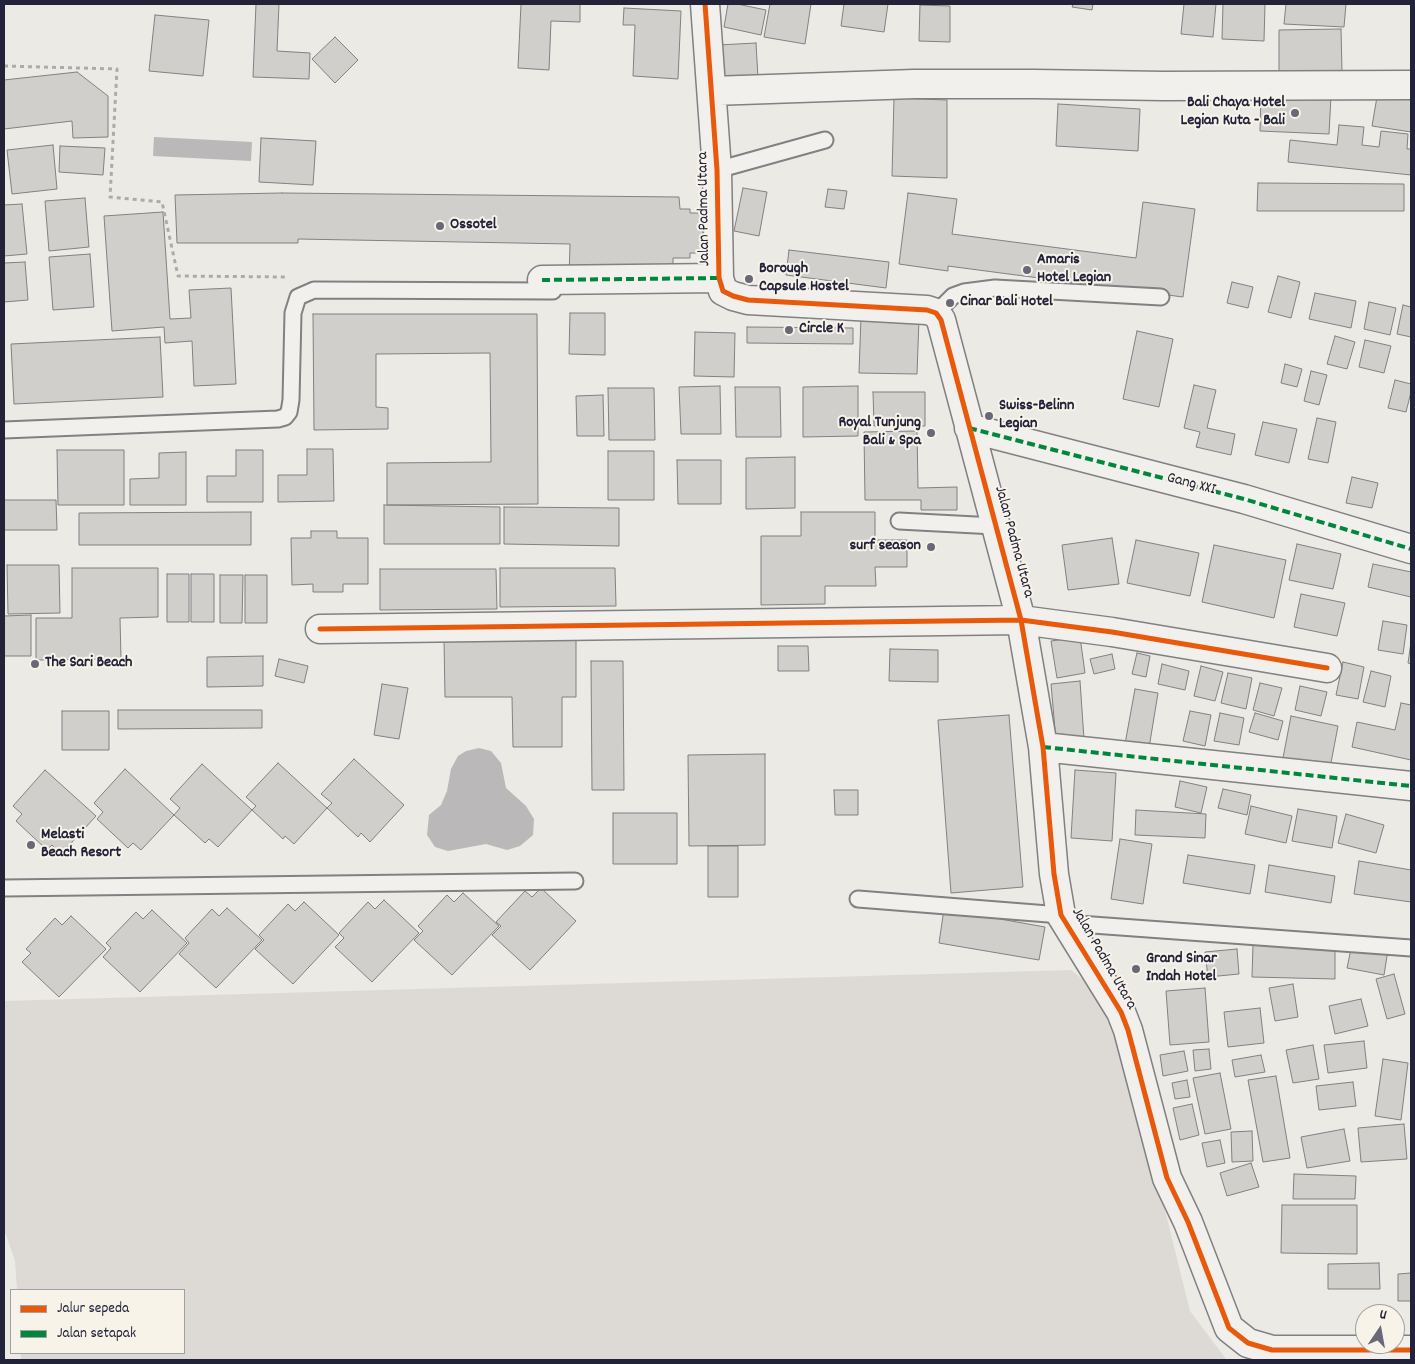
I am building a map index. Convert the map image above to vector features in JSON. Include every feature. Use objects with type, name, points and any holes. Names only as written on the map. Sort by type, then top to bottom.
[{"type":"street","name":"Jalan Padma Utara","points":[[705,4],[718,170],[721,285]]},
{"type":"street","points":[[712,91],[852,85],[943,84],[1164,86],[1411,85]]},
{"type":"street","points":[[542,280],[721,285],[733,296],[748,300],[927,310],[936,313]]},
{"type":"street","name":"Jalan Padma Utara","points":[[936,313],[945,330],[969,428],[1021,620],[1043,747],[1054,874],[1063,919],[1121,1012],[1128,1030],[1167,1178],[1188,1222],[1229,1328],[1248,1343],[1294,1355],[1411,1350]]},
{"type":"street","name":"Gang XXI","points":[[969,428],[1244,498],[1411,549]]},
{"type":"street","points":[[320,629],[1021,620],[1112,632],[1327,668]]},
{"type":"street","points":[[1043,747],[1411,786]]},
{"type":"lane","points":[[718,170],[825,140]]},
{"type":"lane","points":[[4,430],[278,419],[285,417],[289,412],[291,400],[293,313],[298,298],[314,290],[721,285]]},
{"type":"lane","points":[[936,313],[953,296],[964,292],[995,288],[1161,297]]},
{"type":"lane","points":[[899,522],[995,526]]},
{"type":"lane","points":[[4,888],[575,881]]},
{"type":"lane","points":[[858,898],[1063,919],[1411,948]]},
{"type":"path","points":[[4,66],[117,69],[110,197],[162,202],[178,276],[286,277]]},
{"type":"shaded area","points":[[154,137],[252,142],[251,161],[153,156]]},
{"type":"shaded area","points":[[479,748],[491,751],[501,763],[506,788],[526,806],[534,819],[533,835],[520,846],[507,850],[486,844],[448,851],[435,847],[427,835],[429,815],[441,805],[447,791],[451,769],[458,756],[466,751]]},
{"type":"shaded area","points":[[1071,970],[1114,1005],[1190,1311],[1226,1359],[21,1360],[21,1354],[185,1354],[185,1289],[17,1289],[15,1261],[4,1229],[4,1001]]},
{"type":"building","points":[[256,4],[279,4],[277,51],[310,53],[309,79],[253,77]]},
{"type":"building","points":[[521,4],[580,4],[580,22],[551,21],[549,70],[518,68]]},
{"type":"building","points":[[728,4],[766,10],[761,35],[724,27]]},
{"type":"building","points":[[770,4],[811,4],[805,44],[764,37]]},
{"type":"building","points":[[844,4],[888,4],[884,32],[841,26]]},
{"type":"building","points":[[1073,4],[1093,4],[1092,10],[1072,7]]},
{"type":"building","points":[[1184,4],[1216,4],[1213,37],[1181,34]]},
{"type":"building","points":[[1223,4],[1265,4],[1264,41],[1222,39]]},
{"type":"building","points":[[1286,4],[1346,4],[1344,27],[1284,24]]},
{"type":"building","points":[[920,5],[950,6],[950,42],[919,41]]},
{"type":"building","points":[[624,8],[681,11],[678,79],[633,76],[635,25],[623,25]]},
{"type":"building","points":[[155,15],[209,20],[203,76],[149,71]]},
{"type":"building","points":[[1341,29],[1342,72],[1279,72],[1279,30]]},
{"type":"building","points":[[335,37],[358,60],[335,83],[312,59]]},
{"type":"building","points":[[756,43],[758,78],[722,79],[718,45]]},
{"type":"building","points":[[77,72],[108,96],[108,137],[73,138],[72,121],[4,129],[4,80]]},
{"type":"building","points":[[1378,91],[1411,96],[1411,132],[1372,126]]},
{"type":"building","name":"Bali Chaya Hotel Legian Kuta - Bali","points":[[1261,92],[1331,96],[1329,134],[1260,131]]},
{"type":"building","points":[[894,98],[947,100],[947,178],[892,176]]},
{"type":"building","points":[[1058,104],[1140,109],[1138,151],[1056,146]]},
{"type":"building","points":[[1339,125],[1364,127],[1362,145],[1379,147],[1381,131],[1408,134],[1407,149],[1411,149],[1411,175],[1288,162],[1290,140],[1337,145]]},
{"type":"building","points":[[261,138],[316,141],[313,185],[259,182]]},
{"type":"building","points":[[53,145],[57,189],[12,194],[7,150]]},
{"type":"building","points":[[60,146],[105,148],[103,175],[59,172]]},
{"type":"building","points":[[1258,183],[1404,184],[1404,211],[1257,211]]},
{"type":"building","points":[[743,188],[767,192],[759,236],[734,231]]},
{"type":"building","points":[[828,189],[847,191],[844,209],[825,207]]},
{"type":"building","name":"Ossotel","points":[[282,193],[679,197],[680,209],[690,209],[690,213],[703,213],[703,253],[690,253],[690,258],[673,258],[673,268],[569,279],[570,244],[298,239],[298,243],[177,243],[175,195]]},
{"type":"building","points":[[908,193],[957,199],[952,234],[1136,258],[1143,202],[1195,209],[1183,297],[948,266],[948,271],[899,264]]},
{"type":"building","points":[[85,198],[89,247],[49,251],[45,201]]},
{"type":"building","points":[[22,204],[27,254],[4,256],[4,205]]},
{"type":"building","points":[[163,212],[170,319],[191,318],[189,290],[231,288],[236,384],[194,386],[192,341],[165,343],[164,327],[112,331],[104,216]]},
{"type":"building","points":[[789,250],[889,262],[886,288],[786,275]]},
{"type":"building","points":[[90,254],[94,307],[53,310],[49,257]]},
{"type":"building","points":[[25,262],[28,300],[4,302],[4,263]]},
{"type":"building","points":[[1278,276],[1300,282],[1291,318],[1268,312]]},
{"type":"building","points":[[1232,282],[1253,287],[1248,308],[1227,303]]},
{"type":"building","points":[[1315,293],[1356,301],[1351,328],[1309,319]]},
{"type":"building","points":[[1369,302],[1396,308],[1390,335],[1364,329]]},
{"type":"building","points":[[1403,305],[1411,307],[1411,337],[1397,334]]},
{"type":"building","points":[[570,313],[605,313],[605,355],[569,354]]},
{"type":"building","points":[[313,314],[537,314],[538,504],[387,505],[387,463],[491,462],[490,353],[376,354],[376,407],[388,408],[388,429],[314,430]]},
{"type":"building","points":[[861,317],[919,319],[917,374],[859,373]]},
{"type":"building","points":[[747,327],[853,328],[853,344],[747,343]]},
{"type":"building","points":[[1137,331],[1173,339],[1159,407],[1123,399]]},
{"type":"building","points":[[695,332],[735,333],[734,377],[694,376]]},
{"type":"building","points":[[1335,336],[1355,342],[1347,369],[1327,364]]},
{"type":"building","points":[[160,337],[163,397],[14,404],[11,344]]},
{"type":"building","points":[[1365,340],[1391,346],[1384,373],[1359,367]]},
{"type":"building","points":[[1285,364],[1302,369],[1297,387],[1281,383]]},
{"type":"building","points":[[1311,371],[1327,375],[1319,405],[1304,401]]},
{"type":"building","points":[[1395,380],[1411,384],[1406,412],[1388,408]]},
{"type":"building","points":[[1194,385],[1216,390],[1207,428],[1235,434],[1231,455],[1196,447],[1200,432],[1184,428]]},
{"type":"building","points":[[720,386],[721,434],[681,434],[679,387]]},
{"type":"building","points":[[858,386],[858,436],[803,437],[803,387]]},
{"type":"building","points":[[735,387],[780,387],[781,437],[736,437]]},
{"type":"building","points":[[608,388],[654,388],[655,440],[609,440]]},
{"type":"building","points":[[873,392],[925,392],[925,426],[874,426]]},
{"type":"building","points":[[603,395],[604,436],[577,436],[576,396]]},
{"type":"building","points":[[1317,418],[1336,422],[1328,463],[1308,459]]},
{"type":"building","points":[[1263,422],[1297,429],[1289,463],[1255,455]]},
{"type":"building","points":[[917,431],[918,488],[957,487],[957,510],[921,510],[921,500],[865,500],[864,432]]},
{"type":"building","points":[[307,449],[333,449],[334,501],[278,502],[278,475],[307,475]]},
{"type":"building","points":[[57,450],[124,450],[124,505],[58,505]]},
{"type":"building","points":[[236,450],[263,450],[263,502],[207,502],[207,476],[236,476]]},
{"type":"building","points":[[608,451],[654,451],[654,500],[608,500]]},
{"type":"building","points":[[186,452],[186,505],[130,505],[130,479],[159,478],[159,453]]},
{"type":"building","points":[[795,457],[795,508],[746,509],[746,458]]},
{"type":"building","points":[[677,460],[721,460],[721,504],[678,504]]},
{"type":"building","points":[[1352,477],[1378,483],[1372,508],[1346,503]]},
{"type":"building","points":[[4,500],[56,500],[57,530],[4,530]]},
{"type":"building","points":[[384,505],[500,507],[500,544],[384,544]]},
{"type":"building","points":[[504,507],[619,508],[619,546],[504,544]]},
{"type":"building","points":[[251,512],[251,545],[79,545],[79,513]]},
{"type":"building","points":[[801,512],[875,512],[875,540],[907,540],[907,567],[875,567],[876,586],[825,586],[825,604],[761,605],[761,536],[801,536]]},
{"type":"building","points":[[311,531],[337,531],[337,538],[368,538],[368,584],[343,584],[343,592],[313,592],[313,584],[292,585],[291,538],[311,538]]},
{"type":"building","points":[[1112,538],[1119,584],[1068,590],[1062,545]]},
{"type":"building","points":[[1136,540],[1199,553],[1190,596],[1127,583]]},
{"type":"building","points":[[1297,544],[1341,554],[1333,589],[1289,580]]},
{"type":"building","points":[[1214,545],[1286,560],[1274,618],[1202,602]]},
{"type":"building","points":[[1373,564],[1411,572],[1411,597],[1368,587]]},
{"type":"building","points":[[7,565],[59,565],[60,613],[8,614]]},
{"type":"building","points":[[72,568],[158,568],[158,617],[120,618],[121,659],[36,660],[36,618],[72,618]]},
{"type":"building","points":[[500,568],[615,568],[616,606],[500,607]]},
{"type":"building","points":[[380,569],[496,569],[497,609],[380,610]]},
{"type":"building","points":[[167,574],[189,574],[189,622],[167,622]]},
{"type":"building","points":[[191,574],[214,574],[214,622],[191,622]]},
{"type":"building","points":[[220,575],[243,575],[242,623],[220,623]]},
{"type":"building","points":[[245,575],[267,575],[267,623],[245,623]]},
{"type":"building","points":[[1301,594],[1345,603],[1337,636],[1294,627]]},
{"type":"building","points":[[31,615],[31,656],[4,656],[4,616]]},
{"type":"building","points":[[1383,621],[1407,625],[1403,654],[1378,650]]},
{"type":"building","points":[[1080,637],[1085,673],[1057,678],[1051,641]]},
{"type":"building","points":[[444,639],[576,639],[576,697],[562,697],[562,747],[513,747],[512,697],[445,697]]},
{"type":"building","points":[[1411,642],[1411,664],[1408,663]]},
{"type":"building","points":[[778,646],[808,646],[809,671],[778,671]]},
{"type":"building","points":[[890,649],[938,650],[938,682],[889,681]]},
{"type":"building","points":[[1137,653],[1150,656],[1146,677],[1132,674]]},
{"type":"building","points":[[1112,654],[1115,669],[1094,674],[1090,659]]},
{"type":"building","points":[[263,656],[263,686],[207,687],[207,657]]},
{"type":"building","points":[[279,659],[308,666],[304,683],[275,676]]},
{"type":"building","points":[[591,661],[623,661],[624,790],[592,790]]},
{"type":"building","points":[[1343,662],[1364,667],[1358,699],[1336,695]]},
{"type":"building","points":[[1162,664],[1189,671],[1185,690],[1158,684]]},
{"type":"building","points":[[1201,666],[1223,672],[1215,701],[1194,696]]},
{"type":"building","points":[[1371,671],[1391,676],[1385,707],[1363,702]]},
{"type":"building","points":[[1228,673],[1252,678],[1246,709],[1221,703]]},
{"type":"building","points":[[1080,681],[1084,739],[1056,741],[1051,684]]},
{"type":"building","points":[[1260,683],[1282,688],[1274,716],[1253,710]]},
{"type":"building","points":[[382,684],[408,688],[399,739],[374,735]]},
{"type":"building","points":[[1300,686],[1327,692],[1321,716],[1295,710]]},
{"type":"building","points":[[1135,689],[1158,693],[1149,748],[1125,744]]},
{"type":"building","points":[[1401,703],[1411,705],[1411,760],[1352,747],[1357,722],[1395,730]]},
{"type":"building","points":[[118,710],[262,710],[262,728],[118,729]]},
{"type":"building","points":[[62,711],[109,711],[109,750],[62,750]]},
{"type":"building","points":[[1190,711],[1211,715],[1205,746],[1183,741]]},
{"type":"building","points":[[1220,713],[1244,718],[1239,745],[1214,741]]},
{"type":"building","points":[[1255,713],[1283,721],[1278,740],[1249,732]]},
{"type":"building","points":[[1009,715],[1023,887],[951,893],[938,720]]},
{"type":"building","points":[[1291,716],[1338,726],[1330,768],[1283,758]]},
{"type":"building","points":[[765,754],[765,845],[689,846],[688,755]]},
{"type":"building","points":[[354,759],[404,805],[370,842],[361,833],[358,837],[327,808],[332,803],[321,794]]},
{"type":"building","points":[[278,763],[327,808],[294,844],[285,836],[283,839],[252,810],[256,806],[246,797]]},
{"type":"building","points":[[202,764],[252,810],[218,847],[209,839],[205,843],[174,815],[180,808],[170,799]]},
{"type":"building","points":[[125,769],[174,815],[141,850],[133,843],[128,848],[97,819],[103,812],[94,803]]},
{"type":"building","points":[[45,770],[96,816],[61,854],[52,845],[47,850],[16,821],[22,814],[13,806]]},
{"type":"building","points":[[1075,770],[1116,773],[1112,841],[1071,838]]},
{"type":"building","points":[[1180,781],[1207,787],[1201,813],[1175,807]]},
{"type":"building","points":[[1223,789],[1251,795],[1247,815],[1218,808]]},
{"type":"building","points":[[834,790],[858,790],[858,815],[835,815]]},
{"type":"building","points":[[1251,806],[1292,816],[1286,843],[1245,834]]},
{"type":"building","points":[[1298,809],[1337,816],[1332,848],[1292,841]]},
{"type":"building","points":[[1136,810],[1206,814],[1205,838],[1135,835]]},
{"type":"building","points":[[613,813],[677,813],[677,864],[613,864]]},
{"type":"building","points":[[1346,814],[1384,825],[1376,853],[1338,843]]},
{"type":"building","points":[[1120,839],[1152,844],[1143,904],[1111,899]]},
{"type":"building","points":[[708,846],[738,846],[738,897],[708,897]]},
{"type":"building","points":[[1188,855],[1255,865],[1250,894],[1183,883]]},
{"type":"building","points":[[1359,861],[1411,870],[1411,902],[1354,894]]},
{"type":"building","points":[[1269,865],[1335,876],[1331,903],[1265,892]]},
{"type":"building","points":[[541,888],[576,921],[530,970],[492,935],[501,926],[496,922],[525,891],[532,897]]},
{"type":"building","points":[[463,893],[499,926],[452,975],[414,940],[423,931],[418,926],[447,895],[454,902]]},
{"type":"building","points":[[384,900],[419,933],[372,982],[335,947],[344,938],[339,933],[368,902],[375,909]]},
{"type":"building","points":[[304,902],[339,935],[293,984],[255,949],[264,940],[259,935],[288,904],[295,911]]},
{"type":"building","points":[[227,908],[262,940],[216,988],[179,954],[189,943],[185,938],[212,909],[219,916]]},
{"type":"building","points":[[944,909],[1045,927],[1039,960],[939,943]]},
{"type":"building","points":[[152,910],[187,943],[140,992],[103,957],[111,948],[106,943],[136,912],[143,919]]},
{"type":"building","points":[[71,916],[106,949],[59,997],[22,962],[31,953],[26,949],[55,918],[62,925]]},
{"type":"building","points":[[1352,944],[1388,950],[1384,975],[1347,968]]},
{"type":"building","points":[[1253,945],[1335,948],[1335,979],[1252,977]]},
{"type":"building","points":[[1237,949],[1239,974],[1208,977],[1205,952]]},
{"type":"building","points":[[1394,974],[1405,1014],[1387,1019],[1376,979]]},
{"type":"building","points":[[1293,984],[1298,1017],[1275,1021],[1269,988]]},
{"type":"building","points":[[1205,988],[1209,1042],[1170,1045],[1166,991]]},
{"type":"building","points":[[1361,999],[1368,1026],[1335,1034],[1329,1006]]},
{"type":"building","points":[[1260,1008],[1264,1043],[1228,1047],[1224,1012]]},
{"type":"building","points":[[1364,1041],[1367,1068],[1328,1073],[1324,1045]]},
{"type":"building","points":[[1313,1045],[1319,1079],[1293,1083],[1286,1050]]},
{"type":"building","points":[[1209,1049],[1211,1069],[1195,1071],[1193,1050]]},
{"type":"building","points":[[1184,1051],[1188,1071],[1163,1076],[1160,1055]]},
{"type":"building","points":[[1261,1055],[1265,1072],[1235,1077],[1232,1060]]},
{"type":"building","points":[[1383,1059],[1408,1063],[1401,1120],[1375,1116]]},
{"type":"building","points":[[1220,1073],[1231,1129],[1205,1134],[1193,1078]]},
{"type":"building","points":[[1276,1076],[1290,1158],[1263,1162],[1248,1080]]},
{"type":"building","points":[[1187,1080],[1190,1097],[1175,1099],[1172,1083]]},
{"type":"building","points":[[1353,1082],[1356,1106],[1319,1110],[1316,1086]]},
{"type":"building","points":[[1192,1104],[1199,1135],[1180,1140],[1173,1108]]},
{"type":"building","points":[[1404,1124],[1407,1159],[1361,1162],[1358,1128]]},
{"type":"building","points":[[1344,1129],[1350,1161],[1307,1168],[1301,1137]]},
{"type":"building","points":[[1252,1131],[1253,1161],[1232,1162],[1231,1132]]},
{"type":"building","points":[[1220,1140],[1225,1163],[1207,1167],[1202,1143]]},
{"type":"building","points":[[1251,1163],[1259,1187],[1227,1196],[1220,1173]]},
{"type":"building","points":[[1294,1174],[1356,1176],[1355,1199],[1293,1199]]},
{"type":"building","points":[[1282,1205],[1357,1205],[1357,1254],[1281,1253]]},
{"type":"building","points":[[1379,1263],[1380,1289],[1328,1289],[1328,1264]]},
{"type":"building","points":[[1411,1273],[1411,1301],[1398,1301],[1398,1274]]},
{"type":"marked path","points":[[542,280],[719,278]]},
{"type":"marked path","points":[[969,428],[1244,499],[1411,549]]},
{"type":"marked path","points":[[1043,747],[1411,786]]},
{"type":"cycle path","points":[[705,4],[717,170],[719,278],[723,291],[748,300],[927,310],[936,313],[941,320],[1021,620],[1043,747],[1054,874],[1061,915],[1121,1012],[1128,1030],[1167,1178],[1188,1222],[1229,1328],[1248,1343],[1272,1350],[1411,1350]]},
{"type":"cycle path","points":[[320,629],[1021,620],[1112,632],[1327,668]]},
{"type":"place","name":"Bali Chaya Hotel Legian Kuta - Bali","points":[[1295,113]]},
{"type":"place","name":"Ossotel","points":[[440,226]]},
{"type":"place","name":"Amaris Hotel Legian","points":[[1027,270]]},
{"type":"place","name":"Borough Capsule Hostel","points":[[749,279]]},
{"type":"place","name":"Cinar Bali Hotel","points":[[950,303]]},
{"type":"place","name":"Circle K","points":[[789,330]]},
{"type":"place","name":"Swiss-Belinn Legian","points":[[989,416]]},
{"type":"place","name":"Royal Tunjung Bali & Spa","points":[[931,433]]},
{"type":"place","name":"surf season","points":[[931,547]]},
{"type":"place","name":"The Sari Beach","points":[[35,664]]},
{"type":"place","name":"Melasti Beach Resort","points":[[31,845]]},
{"type":"place","name":"Grand Sinar Indah Hotel","points":[[1136,969]]}]
